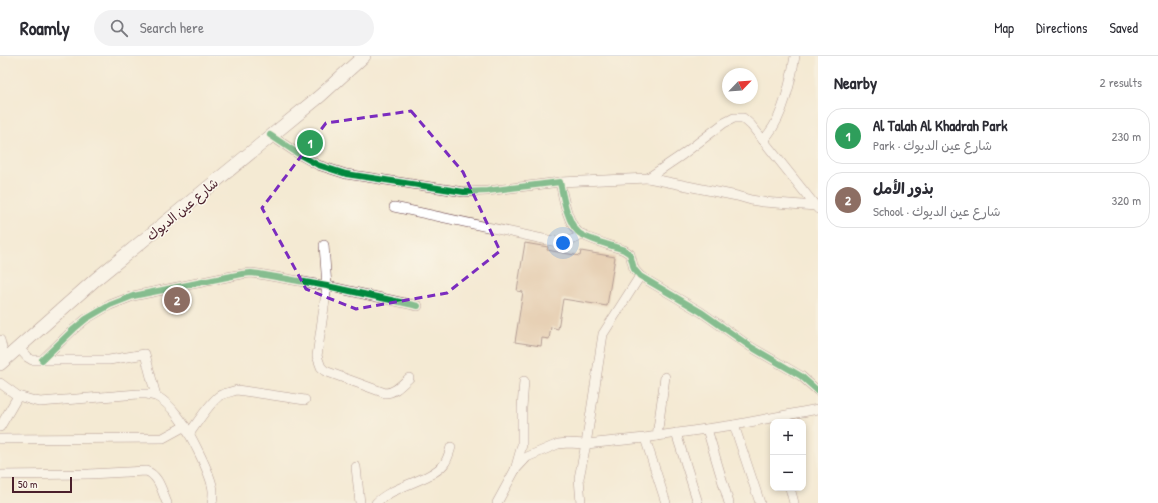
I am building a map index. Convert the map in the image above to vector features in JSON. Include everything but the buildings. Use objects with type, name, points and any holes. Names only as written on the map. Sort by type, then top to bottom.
[{"type":"main road","name":"شارع عين الديوك","points":[[3,361],[96,279],[270,135],[320,96],[364,56]]},
{"type":"street","points":[[763,140],[770,134],[784,103],[790,85],[795,56]]},
{"type":"street","points":[[648,178],[682,155],[724,123],[734,118],[743,118],[751,124],[817,207]]},
{"type":"street","points":[[270,135],[318,166],[346,174],[464,192],[488,191],[560,182],[648,178],[751,200],[817,207]]},
{"type":"street","points":[[560,182],[568,216],[578,232],[624,250],[630,254],[634,269],[640,276],[701,312],[751,347],[801,376],[818,391]]},
{"type":"street","points":[[394,207],[557,242],[572,240],[582,234]]},
{"type":"street","points":[[324,245],[327,286],[317,356],[320,367],[330,374],[385,393],[394,391],[409,378]]},
{"type":"street","points":[[42,360],[86,319],[110,305],[132,296],[251,273],[327,286],[418,306]]},
{"type":"street","points":[[581,503],[578,478],[586,444],[603,334],[640,276]]},
{"type":"street","points":[[0,340],[3,361]]},
{"type":"street","points":[[19,348],[32,360],[109,360],[145,354],[156,396]]},
{"type":"street","points":[[657,436],[665,377]]},
{"type":"street","points":[[497,503],[515,470],[522,445],[524,381]]},
{"type":"street","points":[[0,383],[18,396],[40,402],[138,394],[156,396],[166,403],[187,430],[202,459],[210,481],[213,490],[212,503]]},
{"type":"street","points":[[0,439],[163,438],[187,430],[219,396],[228,392],[237,390],[305,400]]},
{"type":"street","points":[[0,427],[18,396]]},
{"type":"street","points":[[783,419],[818,409]]},
{"type":"street","points":[[515,470],[527,457],[558,444],[586,444],[645,438],[734,425],[770,422]]},
{"type":"street","points":[[734,425],[760,503]]},
{"type":"street","points":[[707,429],[729,503]]},
{"type":"street","points":[[676,433],[698,503]]},
{"type":"street","points":[[645,438],[666,503]]},
{"type":"street","points":[[376,503],[404,486],[433,474],[443,465],[448,457],[451,447]]},
{"type":"street","points":[[356,467],[360,503]]},
{"type":"street","points":[[0,475],[152,472],[156,477],[167,503]]},
{"type":"street","points":[[791,491],[794,503]]},
{"type":"highlighted area","points":[[411,111],[463,172],[500,251],[447,293],[356,309],[306,289],[262,208],[326,123]]},
{"type":"cycle path","points":[[270,135],[318,165],[346,174],[464,192],[487,191],[560,182],[568,215],[574,228],[578,232],[593,240],[624,250],[630,254],[634,269],[640,276],[701,312],[751,347],[801,376],[818,391]]},
{"type":"cycle path","points":[[42,360],[86,319],[110,305],[133,296],[242,274],[259,274],[327,286],[418,306]]},
{"type":"place","name":"Al Talah Al Khadrah Park","points":[[310,143]]},
{"type":"place","name":"بذور الأمل","points":[[177,300]]}]
